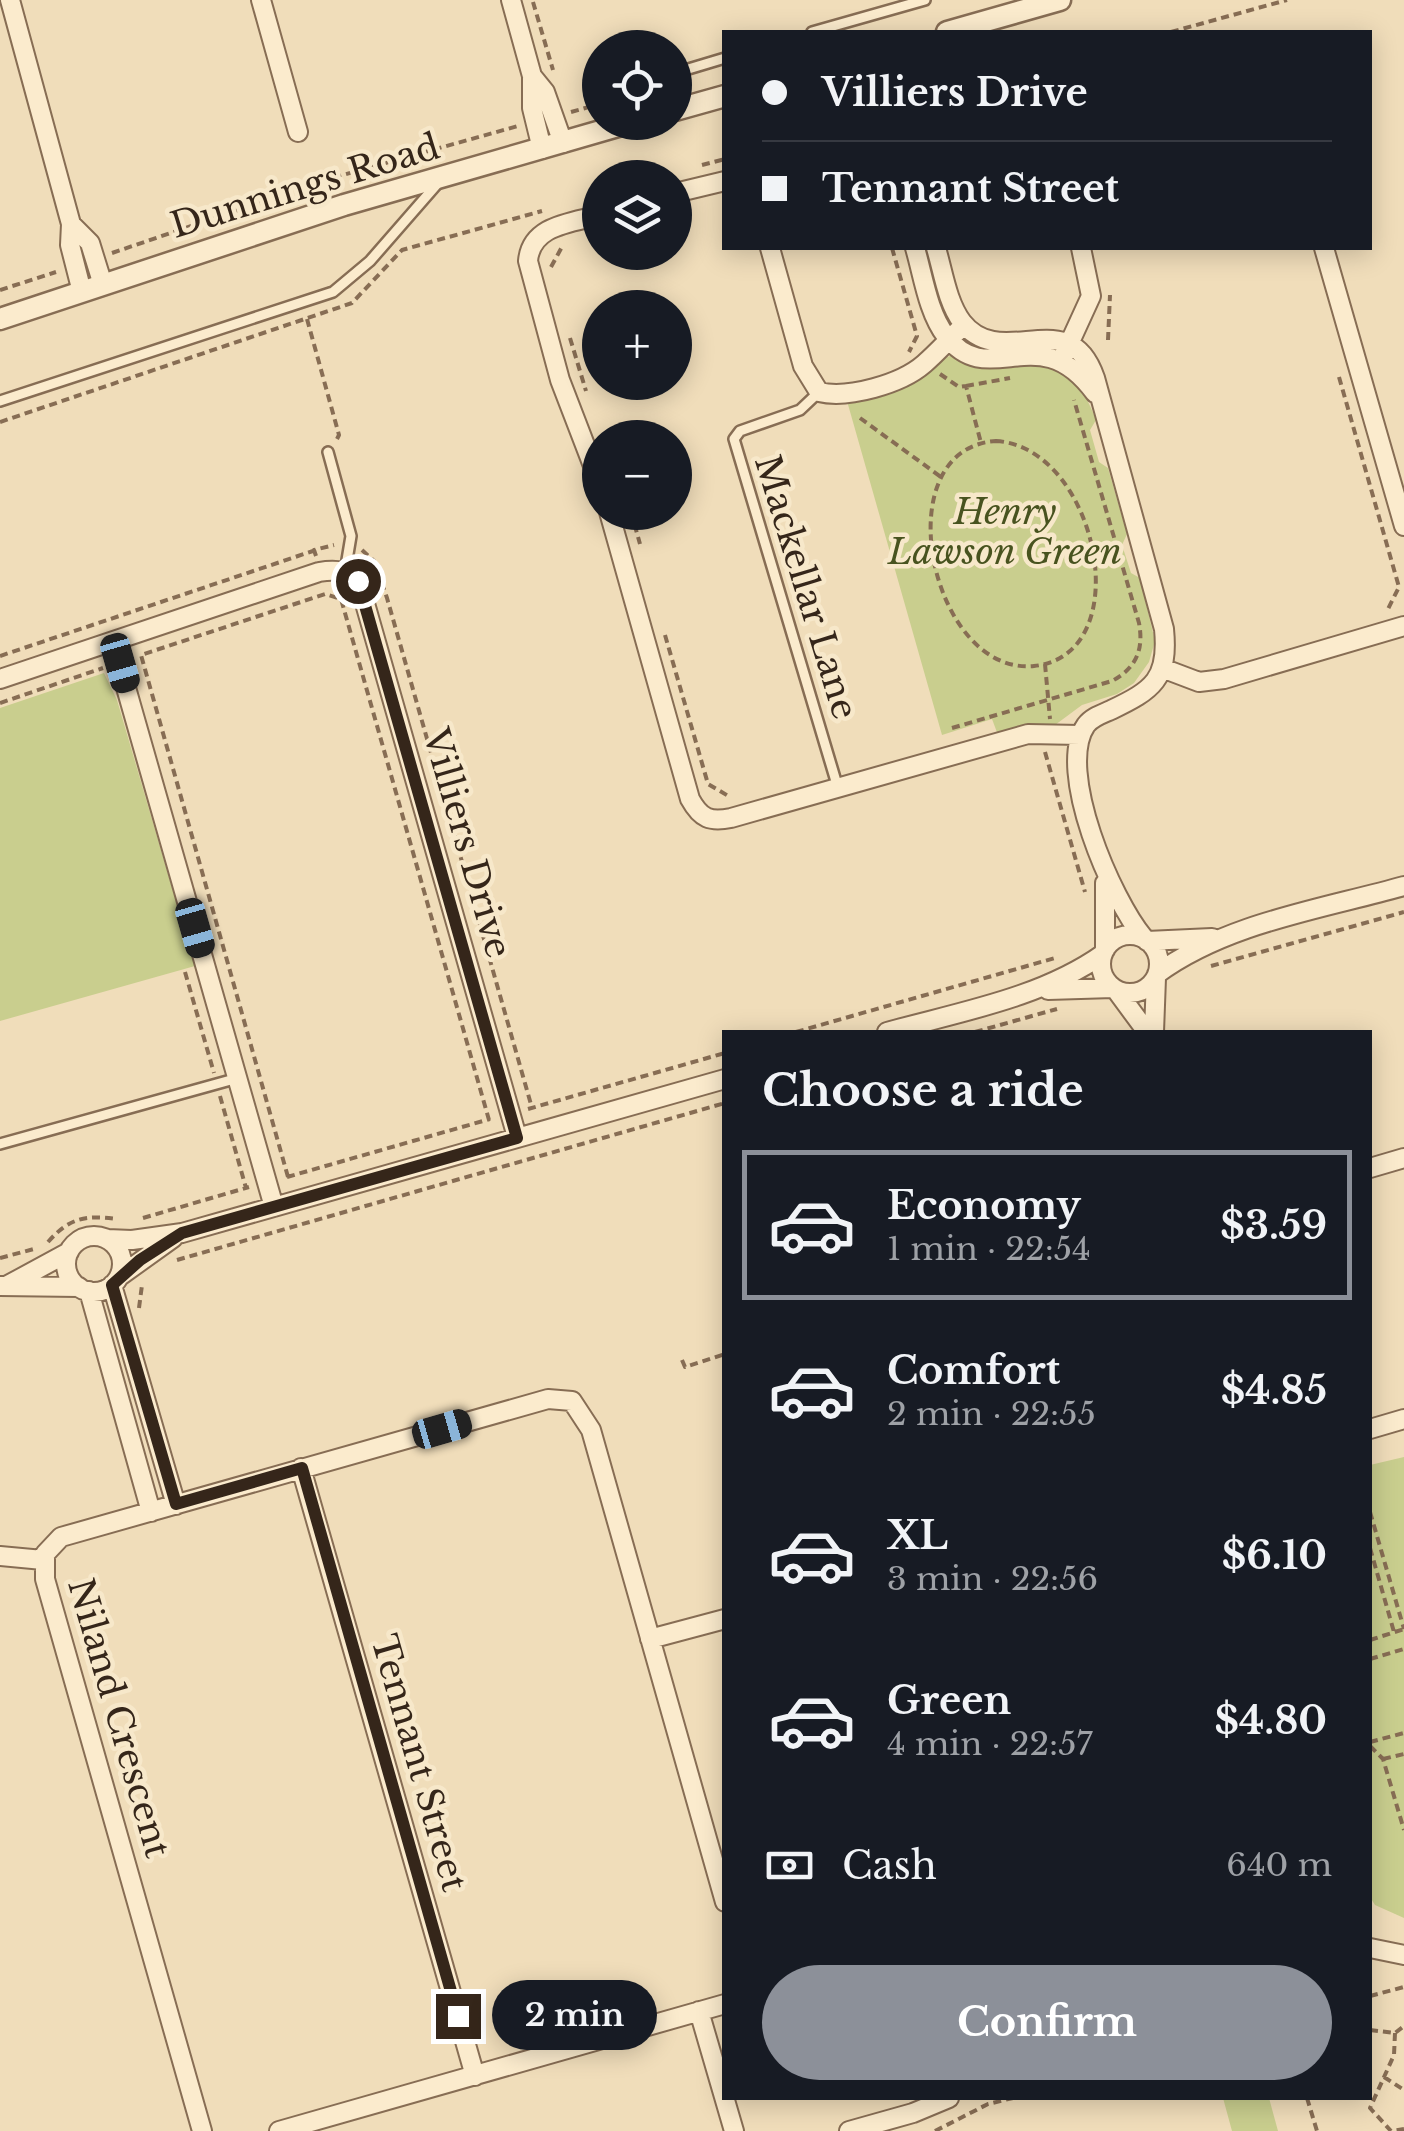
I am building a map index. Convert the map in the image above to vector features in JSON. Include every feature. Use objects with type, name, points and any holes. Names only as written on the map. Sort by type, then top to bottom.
[{"type":"street","points":[[10,0],[71,224],[74,266],[93,288]]},
{"type":"street","points":[[261,0],[298,132]]},
{"type":"street","points":[[511,0],[532,76],[536,121],[552,146]]},
{"type":"street","points":[[955,30],[1060,0]]},
{"type":"street","points":[[532,76],[545,92],[554,116],[552,146]]},
{"type":"street","points":[[692,105],[722,97]]},
{"type":"street","name":"Dunnings Road","points":[[0,319],[445,175],[582,137]]},
{"type":"street","points":[[692,190],[722,182]]},
{"type":"street","points":[[582,219],[535,238],[528,261],[560,380],[582,437]]},
{"type":"street","points":[[71,224],[90,243],[93,288]]},
{"type":"street","points":[[771,250],[803,366],[819,392],[853,392],[908,374],[923,365],[964,325]]},
{"type":"street","points":[[916,250],[933,310],[948,339],[981,358],[1003,360],[1066,352]]},
{"type":"street","points":[[937,250],[954,309],[964,325],[980,337],[1000,344],[1047,338],[1091,367],[1164,629],[1166,653],[1162,668],[1145,694],[1089,720],[1075,747],[1074,766],[1104,872],[1126,916],[1158,956],[1151,1030]]},
{"type":"street","points":[[1066,352],[1091,296],[1082,250]]},
{"type":"street","points":[[1325,250],[1404,526]]},
{"type":"street","points":[[614,530],[696,810],[715,821],[1028,734],[1080,735]]},
{"type":"street","points":[[0,679],[319,572],[345,572]]},
{"type":"street","name":"Villiers Drive","points":[[345,572],[360,586],[517,1138]]},
{"type":"street","points":[[1162,668],[1199,682],[1224,679],[1404,626]]},
{"type":"street","points":[[113,642],[274,1206]]},
{"type":"street","points":[[1104,872],[1102,972],[1149,1030]]},
{"type":"street","points":[[1023,994],[1115,989],[1138,992],[1178,959],[1223,937],[1404,886]]},
{"type":"street","points":[[894,1030],[1023,994],[1064,977],[1122,936],[1146,940],[1223,937]]},
{"type":"street","points":[[4,1286],[69,1252],[90,1236],[132,1240],[182,1233],[722,1079]]},
{"type":"street","points":[[1372,1167],[1404,1158]]},
{"type":"street","points":[[4,1286],[84,1289],[116,1280],[182,1233]]},
{"type":"street","points":[[106,1239],[119,1251],[116,1280],[121,1314],[176,1504]]},
{"type":"street","points":[[69,1252],[66,1268],[84,1289],[151,1512]]},
{"type":"street","name":"Niland Crescent","points":[[202,2131],[50,1598],[43,1560],[57,1540],[554,1398],[572,1401],[591,1430],[722,1887]]},
{"type":"street","points":[[1372,1428],[1404,1419]]},
{"type":"street","name":"Tennant Street","points":[[302,1468],[475,2076]]},
{"type":"street","points":[[0,1556],[43,1560]]},
{"type":"street","points":[[650,1639],[722,1620]]},
{"type":"street","points":[[1372,1948],[1404,1955]]},
{"type":"street","points":[[280,2131],[722,2005]]},
{"type":"street","points":[[699,2012],[722,2090]]},
{"type":"street","points":[[725,2100],[734,2131]]},
{"type":"street","points":[[849,2131],[944,2100]]},
{"type":"lane","points":[[819,30],[924,0]]},
{"type":"lane","points":[[692,68],[722,59]]},
{"type":"lane","points":[[0,401],[334,292],[370,261],[445,175]]},
{"type":"lane","name":"Mackellar Lane","points":[[819,392],[800,410],[740,431],[734,439],[838,788]]},
{"type":"lane","points":[[328,452],[351,536],[345,572]]},
{"type":"lane","points":[[0,1144],[238,1078]]},
{"type":"path","points":[[532,0],[554,76]]},
{"type":"path","points":[[1179,30],[1287,0]]},
{"type":"path","points":[[554,116],[582,109]]},
{"type":"path","points":[[94,258],[332,178],[536,121]]},
{"type":"path","points":[[550,269],[566,244],[560,226]]},
{"type":"path","points":[[0,290],[74,266]]},
{"type":"path","points":[[307,319],[340,435],[328,452]]},
{"type":"path","points":[[566,324],[592,406]]},
{"type":"path","points":[[1335,360],[1400,587],[1386,611]]},
{"type":"path","points":[[966,386],[1018,376]]},
{"type":"path","points":[[952,728],[1122,676],[1136,661],[1141,644],[1139,623],[1087,442],[1068,390]]},
{"type":"path","points":[[860,418],[942,478]]},
{"type":"path","points":[[1006,442],[1028,449],[1047,462],[1079,505],[1094,557],[1088,624],[1074,646],[1045,664],[1010,664],[984,651],[950,608],[935,568],[931,541],[933,505],[942,478],[956,458],[972,446],[1006,442]]},
{"type":"path","points":[[636,530],[640,546]]},
{"type":"path","points":[[0,656],[314,550]]},
{"type":"path","points":[[0,703],[325,594],[342,599],[489,1120]]},
{"type":"path","points":[[664,632],[708,784],[731,798]]},
{"type":"path","points":[[141,655],[288,1176]]},
{"type":"path","points":[[1045,664],[1051,715],[1045,733],[1045,754],[1088,906]]},
{"type":"path","points":[[1201,969],[1404,912]]},
{"type":"path","points":[[803,1030],[1060,957]]},
{"type":"path","points":[[982,1030],[1058,1009]]},
{"type":"path","points":[[162,1268],[179,1259],[722,1104]]},
{"type":"path","points":[[133,1220],[268,1182]]},
{"type":"path","points":[[40,1247],[62,1226],[83,1216],[122,1220]]},
{"type":"path","points":[[121,1314],[141,1308],[138,1297],[144,1278]]},
{"type":"path","points":[[682,1360],[686,1367],[722,1355]]},
{"type":"path","points":[[1372,1519],[1404,1629],[1372,1639]]},
{"type":"path","points":[[1372,1547],[1380,1545]]},
{"type":"path","points":[[1372,1555],[1394,1632]]},
{"type":"path","points":[[1382,1592],[1392,1588]]},
{"type":"path","points":[[1372,1659],[1404,1650]]},
{"type":"path","points":[[1372,1743],[1404,1733]]},
{"type":"path","points":[[1372,1746],[1384,1760],[1404,1830]]},
{"type":"path","points":[[1384,1760],[1404,1754]]},
{"type":"path","points":[[1372,1995],[1404,1987]]},
{"type":"path","points":[[1372,2030],[1394,2033],[1404,2026]]},
{"type":"path","points":[[1394,2033],[1394,2054],[1370,2108],[1391,2131],[1404,2129]]},
{"type":"path","points":[[1384,2077],[1404,2090]]},
{"type":"path","points":[[935,2131],[988,2104],[1005,2100]]},
{"type":"path","points":[[1308,2100],[1317,2131]]},
{"type":"green space","name":"Henry Lawson Green","points":[[952,355],[1039,362],[1071,379],[1085,396],[1096,420],[1090,430],[1099,462],[1108,468],[1127,534],[1122,545],[1131,573],[1140,578],[1155,641],[1149,662],[1134,683],[1117,694],[1082,705],[1055,725],[998,735],[992,719],[942,735],[847,401]]},
{"type":"green space","points":[[104,673],[117,700],[195,966],[0,1021],[0,708]]},
{"type":"green space","points":[[1404,1457],[1404,1918],[1372,1900],[1372,1465]]},
{"type":"green space","points":[[1224,2100],[1270,2100],[1278,2131],[1232,2131]]},
{"type":"route","points":[[358,581],[517,1138],[182,1233],[140,1260],[112,1285],[176,1504],[302,1468],[458,2016]]}]
